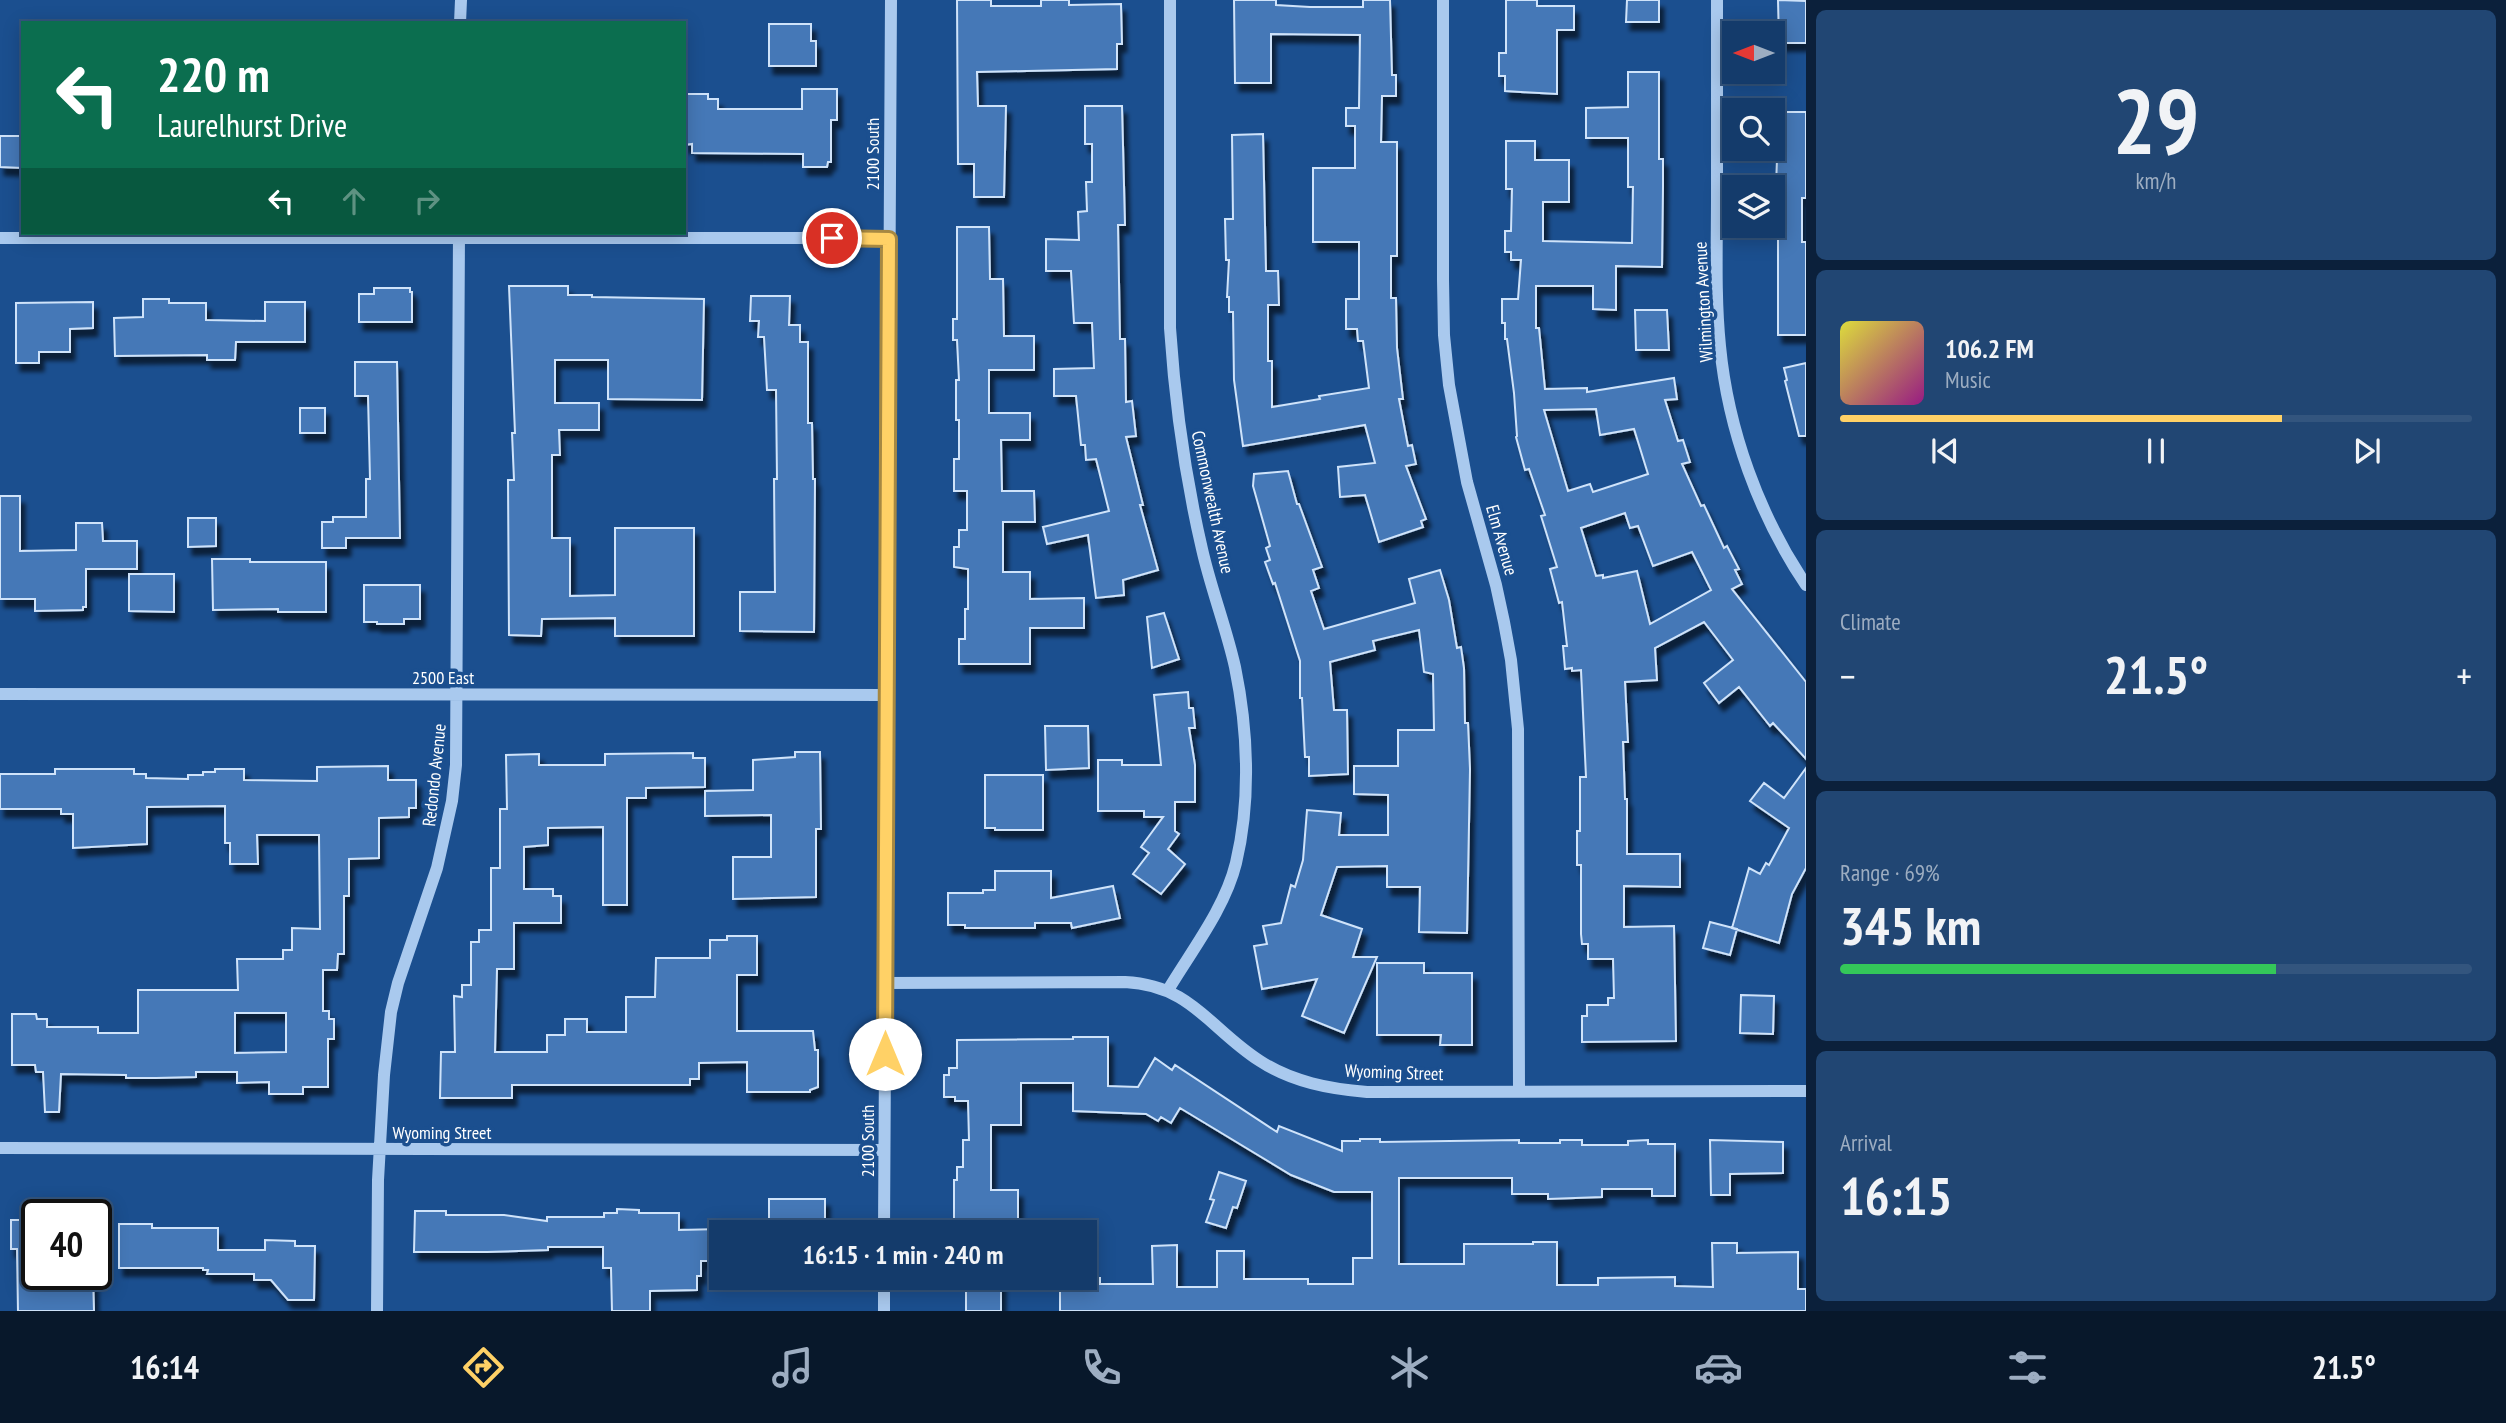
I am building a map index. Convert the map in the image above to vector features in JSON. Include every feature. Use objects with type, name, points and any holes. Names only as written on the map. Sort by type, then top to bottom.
[{"type":"street","points":[[460,21],[461,0]]},
{"type":"street","name":"2100 South","points":[[884,1220],[891,0]]},
{"type":"street","name":"Commonwealth Avenue","points":[[1168,990],[1224,895],[1236,865],[1243,823],[1245,782],[1245,741],[1235,667],[1192,506],[1174,380],[1170,328],[1170,0]]},
{"type":"street","name":"Elm Avenue","points":[[1443,0],[1443,293],[1449,385],[1467,482],[1504,622],[1518,729],[1519,1091]]},
{"type":"street","name":"Wilmington Avenue","points":[[1717,0],[1717,300],[1726,391],[1736,433],[1763,506],[1779,540],[1806,585]]},
{"type":"street","points":[[0,238],[459,236],[889,239]]},
{"type":"street","name":"Redondo Avenue","points":[[377,1311],[377,1205],[385,1064],[391,1012],[437,868],[452,801],[456,765],[459,236]]},
{"type":"street","name":"2500 East","points":[[0,694],[887,695]]},
{"type":"street","name":"Wyoming Street","points":[[885,983],[1125,982],[1154,985],[1188,1002],[1232,1041],[1261,1062],[1288,1076],[1314,1084],[1367,1092],[1806,1091]]},
{"type":"street","name":"Wyoming Street","points":[[0,1148],[884,1150]]},
{"type":"street","points":[[884,1290],[884,1311]]},
{"type":"building","points":[[957,0],[991,0],[991,6],[1041,6],[1041,0],[1069,0],[1069,5],[1121,4],[1122,44],[1117,44],[1117,69],[977,72],[978,106],[1006,106],[1004,197],[974,197],[974,164],[958,164]]},
{"type":"building","points":[[1234,0],[1276,0],[1276,5],[1310,7],[1363,7],[1363,0],[1390,0],[1392,75],[1396,75],[1396,96],[1382,96],[1381,142],[1397,142],[1397,256],[1391,256],[1391,298],[1396,298],[1397,348],[1403,399],[1399,399],[1408,446],[1412,445],[1416,464],[1406,466],[1426,519],[1421,521],[1423,527],[1379,542],[1365,495],[1340,497],[1338,467],[1375,463],[1365,425],[1243,446],[1234,380],[1233,312],[1229,312],[1227,297],[1229,260],[1226,260],[1225,219],[1233,219],[1232,135],[1263,134],[1266,271],[1278,271],[1279,305],[1268,305],[1268,361],[1272,361],[1272,407],[1369,388],[1363,341],[1358,341],[1357,329],[1346,329],[1346,299],[1359,299],[1359,242],[1313,242],[1313,168],[1355,168],[1355,126],[1346,126],[1346,108],[1359,108],[1360,35],[1271,34],[1271,83],[1235,83]]},
{"type":"building","points":[[1506,0],[1537,0],[1537,6],[1574,6],[1574,30],[1557,30],[1557,94],[1505,91],[1505,76],[1499,76],[1499,53],[1506,53]]},
{"type":"building","points":[[1627,0],[1659,0],[1659,22],[1626,22]]},
{"type":"building","points":[[1778,0],[1806,1],[1806,43],[1785,43],[1785,21],[1778,21]]},
{"type":"building","points":[[769,24],[811,24],[811,41],[816,41],[816,66],[769,66]]},
{"type":"building","points":[[1628,72],[1659,72],[1659,159],[1663,159],[1662,267],[1616,266],[1616,310],[1593,309],[1593,286],[1536,286],[1536,328],[1539,328],[1545,389],[1587,388],[1587,392],[1674,378],[1677,399],[1665,400],[1678,441],[1683,440],[1690,462],[1682,464],[1701,506],[1704,505],[1724,548],[1727,546],[1739,569],[1735,570],[1742,584],[1732,589],[1806,682],[1806,759],[1773,723],[1770,726],[1739,687],[1719,703],[1704,683],[1733,660],[1704,622],[1655,648],[1657,680],[1625,682],[1628,742],[1623,742],[1627,854],[1680,854],[1680,887],[1624,886],[1624,927],[1674,926],[1676,1041],[1582,1042],[1582,1016],[1587,1016],[1587,1005],[1608,1005],[1608,998],[1614,998],[1613,959],[1588,959],[1588,944],[1582,944],[1581,865],[1577,865],[1580,777],[1586,777],[1581,670],[1565,669],[1563,646],[1567,646],[1562,602],[1559,603],[1550,569],[1557,567],[1541,516],[1545,515],[1529,469],[1525,470],[1516,437],[1514,393],[1505,323],[1502,323],[1502,299],[1518,299],[1521,260],[1511,260],[1511,252],[1505,252],[1505,231],[1511,231],[1512,189],[1506,189],[1506,141],[1535,141],[1535,160],[1569,160],[1569,202],[1543,202],[1543,241],[1632,243],[1633,187],[1628,187],[1628,138],[1586,138],[1586,108],[1628,107]],"holes":[[[1596,409],[1600,435],[1634,429],[1648,474],[1593,492],[1590,484],[1568,491],[1544,410]],[[1625,513],[1630,528],[1638,526],[1653,566],[1692,552],[1711,590],[1650,624],[1637,571],[1603,578],[1603,575],[1596,576],[1581,528]]]},
{"type":"building","points":[[802,89],[837,89],[837,120],[831,120],[831,162],[828,162],[827,167],[803,167],[803,154],[692,153],[692,144],[686,145],[686,94],[708,94],[708,99],[718,99],[718,109],[802,109]]},
{"type":"building","points":[[1085,106],[1122,106],[1125,225],[1118,225],[1120,339],[1125,339],[1126,402],[1132,401],[1136,436],[1126,437],[1143,505],[1140,505],[1158,570],[1123,580],[1124,595],[1096,598],[1088,535],[1047,544],[1043,527],[1109,511],[1096,459],[1086,460],[1085,445],[1081,445],[1076,396],[1054,396],[1054,369],[1094,368],[1092,323],[1074,323],[1071,271],[1046,271],[1046,239],[1079,240],[1078,212],[1087,211],[1086,182],[1092,182],[1092,144],[1085,144]]},
{"type":"building","points":[[1785,112],[1806,112],[1806,198],[1802,198],[1802,242],[1806,242],[1806,335],[1778,335],[1778,238],[1785,238],[1785,175],[1776,175],[1777,161],[1785,161]]},
{"type":"building","points":[[0,136],[21,136],[21,168],[0,167]]},
{"type":"building","points":[[957,227],[989,227],[990,279],[1003,279],[1004,336],[1034,336],[1034,370],[989,370],[989,413],[1030,413],[1030,440],[1001,440],[1002,491],[1034,491],[1035,522],[1003,522],[1003,572],[1030,572],[1030,599],[1084,598],[1084,628],[1030,628],[1030,664],[959,664],[959,639],[965,639],[965,609],[968,609],[968,569],[954,567],[954,547],[959,547],[959,530],[967,530],[967,491],[954,491],[954,459],[959,459],[959,420],[956,420],[956,380],[959,380],[957,340],[953,340],[953,319],[957,319]]},
{"type":"building","points":[[509,286],[568,286],[568,295],[592,297],[704,299],[702,400],[608,399],[608,360],[555,360],[555,403],[599,403],[599,430],[559,430],[560,455],[552,455],[552,538],[570,538],[570,596],[615,595],[615,528],[694,528],[694,636],[615,636],[615,618],[542,619],[541,636],[509,635],[508,480],[514,480],[512,433],[515,433]]},
{"type":"building","points":[[374,288],[410,288],[412,322],[359,322],[359,294],[374,294]]},
{"type":"building","points":[[751,296],[790,296],[789,325],[800,325],[800,342],[808,342],[808,423],[812,423],[815,479],[814,632],[740,631],[740,592],[775,592],[776,390],[767,390],[764,337],[758,337],[759,321],[750,321]]},
{"type":"building","points":[[143,299],[169,299],[169,303],[206,303],[206,320],[265,321],[265,302],[305,302],[305,342],[236,342],[235,360],[207,360],[207,355],[115,356],[114,318],[143,317]]},
{"type":"building","points":[[93,302],[93,328],[70,329],[70,352],[39,352],[39,363],[16,363],[16,303]]},
{"type":"building","points":[[1635,310],[1667,310],[1669,350],[1636,350]]},
{"type":"building","points":[[355,362],[397,362],[400,538],[346,538],[346,548],[322,548],[322,522],[333,522],[333,517],[366,517],[366,479],[370,479],[368,396],[355,396]]},
{"type":"building","points":[[1806,363],[1806,436],[1799,436],[1784,368]]},
{"type":"building","points":[[300,408],[325,408],[325,433],[300,433]]},
{"type":"building","points":[[1288,471],[1297,504],[1322,567],[1313,570],[1319,588],[1311,591],[1324,629],[1415,603],[1409,579],[1440,570],[1464,668],[1465,723],[1468,723],[1470,769],[1467,933],[1419,932],[1420,887],[1387,887],[1387,866],[1337,867],[1321,915],[1362,929],[1353,957],[1377,957],[1344,1033],[1302,1016],[1317,979],[1262,989],[1254,946],[1267,944],[1263,926],[1281,923],[1291,885],[1295,887],[1303,860],[1307,810],[1341,813],[1339,835],[1388,835],[1388,795],[1354,794],[1354,766],[1398,766],[1398,730],[1434,730],[1433,674],[1424,672],[1419,630],[1373,641],[1375,650],[1330,662],[1334,710],[1347,710],[1348,774],[1309,776],[1309,757],[1305,757],[1300,698],[1300,661],[1275,583],[1273,584],[1265,562],[1270,560],[1266,548],[1270,546],[1253,486],[1254,474]]},
{"type":"building","points":[[0,496],[20,496],[20,551],[76,550],[76,523],[102,523],[103,541],[137,541],[137,569],[86,569],[86,607],[83,607],[83,610],[35,611],[35,599],[0,599]]},
{"type":"building","points":[[188,518],[216,518],[216,546],[188,547]]},
{"type":"building","points":[[212,559],[326,562],[326,612],[278,612],[278,609],[213,610]]},
{"type":"building","points":[[129,574],[174,574],[174,612],[129,611]]},
{"type":"building","points":[[364,585],[420,585],[420,619],[404,619],[404,624],[364,622]]},
{"type":"building","points":[[1164,613],[1179,659],[1152,668],[1147,617]]},
{"type":"building","points":[[1188,692],[1195,728],[1189,728],[1195,765],[1195,802],[1175,802],[1175,831],[1179,834],[1168,849],[1185,864],[1161,894],[1133,874],[1149,853],[1141,847],[1163,817],[1144,817],[1144,811],[1098,811],[1098,760],[1122,760],[1122,765],[1161,765],[1154,695]]},
{"type":"building","points":[[1045,726],[1088,726],[1089,768],[1046,770]]},
{"type":"building","points":[[795,752],[820,752],[821,829],[816,829],[816,897],[733,899],[733,857],[771,857],[771,815],[705,816],[705,791],[753,790],[753,760],[795,757]]},
{"type":"building","points":[[693,753],[693,758],[705,758],[705,787],[646,788],[646,798],[627,798],[627,905],[603,905],[603,827],[548,828],[548,845],[524,847],[524,889],[553,889],[553,896],[561,896],[561,923],[514,923],[514,969],[497,969],[495,1052],[547,1052],[547,1035],[565,1035],[565,1019],[587,1019],[587,1032],[626,1032],[626,997],[655,997],[656,958],[710,958],[710,940],[727,940],[727,936],[757,936],[757,975],[737,975],[737,1031],[813,1031],[815,1050],[818,1050],[818,1087],[810,1092],[747,1092],[747,1062],[699,1063],[699,1079],[690,1079],[690,1085],[512,1085],[512,1098],[440,1098],[441,1052],[455,1052],[454,996],[462,997],[462,985],[471,985],[471,942],[479,942],[479,930],[491,930],[491,868],[500,868],[500,809],[507,809],[506,755],[539,754],[539,765],[605,765],[605,754]]},
{"type":"building","points":[[388,766],[388,780],[416,780],[416,808],[409,808],[409,817],[379,818],[379,858],[349,859],[349,896],[344,896],[344,954],[338,954],[337,970],[323,970],[323,1011],[329,1011],[329,1019],[334,1019],[334,1039],[328,1039],[328,1087],[303,1087],[303,1094],[269,1094],[269,1082],[237,1083],[237,1072],[196,1072],[196,1077],[156,1078],[61,1074],[59,1112],[45,1112],[43,1072],[36,1072],[35,1065],[12,1065],[12,1014],[36,1014],[37,1019],[47,1019],[47,1027],[98,1027],[98,1033],[138,1033],[138,990],[238,990],[237,959],[283,959],[283,950],[292,950],[292,928],[320,929],[319,835],[257,835],[258,864],[230,864],[230,843],[225,843],[225,806],[147,807],[147,844],[73,848],[73,814],[61,814],[61,809],[0,809],[0,774],[55,774],[55,769],[134,769],[134,774],[146,774],[146,778],[188,779],[188,775],[203,775],[203,772],[215,772],[215,769],[244,769],[244,780],[317,781],[317,767]],"holes":[[[235,1013],[286,1013],[286,1052],[235,1053]]]},
{"type":"building","points":[[1806,768],[1806,868],[1792,894],[1779,943],[1732,928],[1749,868],[1760,874],[1766,863],[1769,865],[1789,828],[1750,801],[1764,783],[1784,798]]},
{"type":"building","points":[[985,775],[1043,775],[1043,830],[985,828]]},
{"type":"building","points":[[995,871],[1051,871],[1051,898],[1113,886],[1120,918],[1072,928],[1071,923],[1035,923],[1035,928],[965,928],[965,925],[948,925],[948,893],[983,893],[983,890],[995,890]]},
{"type":"building","points":[[1710,922],[1737,929],[1730,955],[1703,948]]},
{"type":"building","points":[[1377,963],[1424,963],[1424,973],[1472,973],[1472,1045],[1440,1045],[1441,1035],[1377,1035]]},
{"type":"building","points":[[1741,995],[1774,996],[1773,1034],[1740,1033]]},
{"type":"building","points":[[1108,1037],[1108,1086],[1138,1087],[1155,1058],[1172,1070],[1175,1065],[1277,1132],[1279,1126],[1342,1151],[1342,1141],[1360,1139],[1380,1139],[1380,1142],[1519,1140],[1519,1143],[1582,1140],[1582,1145],[1628,1145],[1628,1141],[1648,1140],[1648,1144],[1675,1144],[1675,1196],[1652,1196],[1652,1189],[1602,1189],[1602,1197],[1548,1199],[1548,1194],[1512,1194],[1512,1178],[1399,1178],[1399,1264],[1464,1264],[1464,1244],[1557,1242],[1557,1285],[1598,1285],[1598,1278],[1675,1277],[1675,1286],[1713,1287],[1712,1243],[1737,1243],[1737,1253],[1798,1252],[1798,1289],[1806,1289],[1806,1311],[1060,1311],[1060,1290],[1097,1290],[1097,1278],[1100,1278],[1100,1284],[1153,1284],[1152,1246],[1177,1245],[1177,1287],[1217,1287],[1217,1251],[1244,1251],[1244,1279],[1308,1279],[1308,1284],[1353,1284],[1353,1258],[1372,1258],[1372,1192],[1334,1192],[1291,1175],[1180,1108],[1171,1123],[1161,1117],[1158,1121],[1146,1114],[1073,1111],[1073,1083],[1021,1083],[1021,1125],[991,1125],[991,1190],[1018,1190],[1018,1220],[954,1220],[954,1180],[957,1180],[957,1167],[963,1167],[963,1140],[969,1140],[968,1101],[955,1101],[955,1097],[944,1097],[944,1075],[949,1075],[949,1068],[957,1068],[957,1040]]},
{"type":"building","points":[[1710,1140],[1783,1142],[1783,1173],[1730,1174],[1730,1195],[1711,1195]]},
{"type":"building","points":[[1219,1172],[1246,1181],[1237,1208],[1233,1207],[1226,1228],[1206,1222],[1214,1200],[1210,1199]]},
{"type":"building","points":[[769,1199],[825,1199],[825,1220],[769,1220]]},
{"type":"building","points":[[617,1209],[639,1210],[639,1213],[679,1213],[679,1230],[709,1229],[709,1261],[701,1261],[697,1290],[650,1291],[650,1311],[612,1311],[611,1268],[603,1268],[603,1247],[414,1252],[415,1211],[446,1211],[446,1215],[504,1215],[547,1221],[547,1217],[604,1217],[604,1213],[617,1213]]},
{"type":"building","points":[[11,1220],[21,1220],[21,1290],[93,1290],[94,1311],[18,1311],[17,1249],[11,1249]]},
{"type":"building","points":[[119,1224],[152,1224],[152,1228],[218,1228],[218,1250],[265,1250],[265,1240],[295,1241],[295,1246],[315,1246],[314,1300],[288,1300],[271,1280],[254,1280],[254,1274],[207,1274],[208,1270],[203,1268],[119,1268]]},
{"type":"building","points":[[966,1290],[1001,1290],[1001,1311],[966,1311]]},
{"type":"route","points":[[832,238],[889,239],[885,1054]]}]
